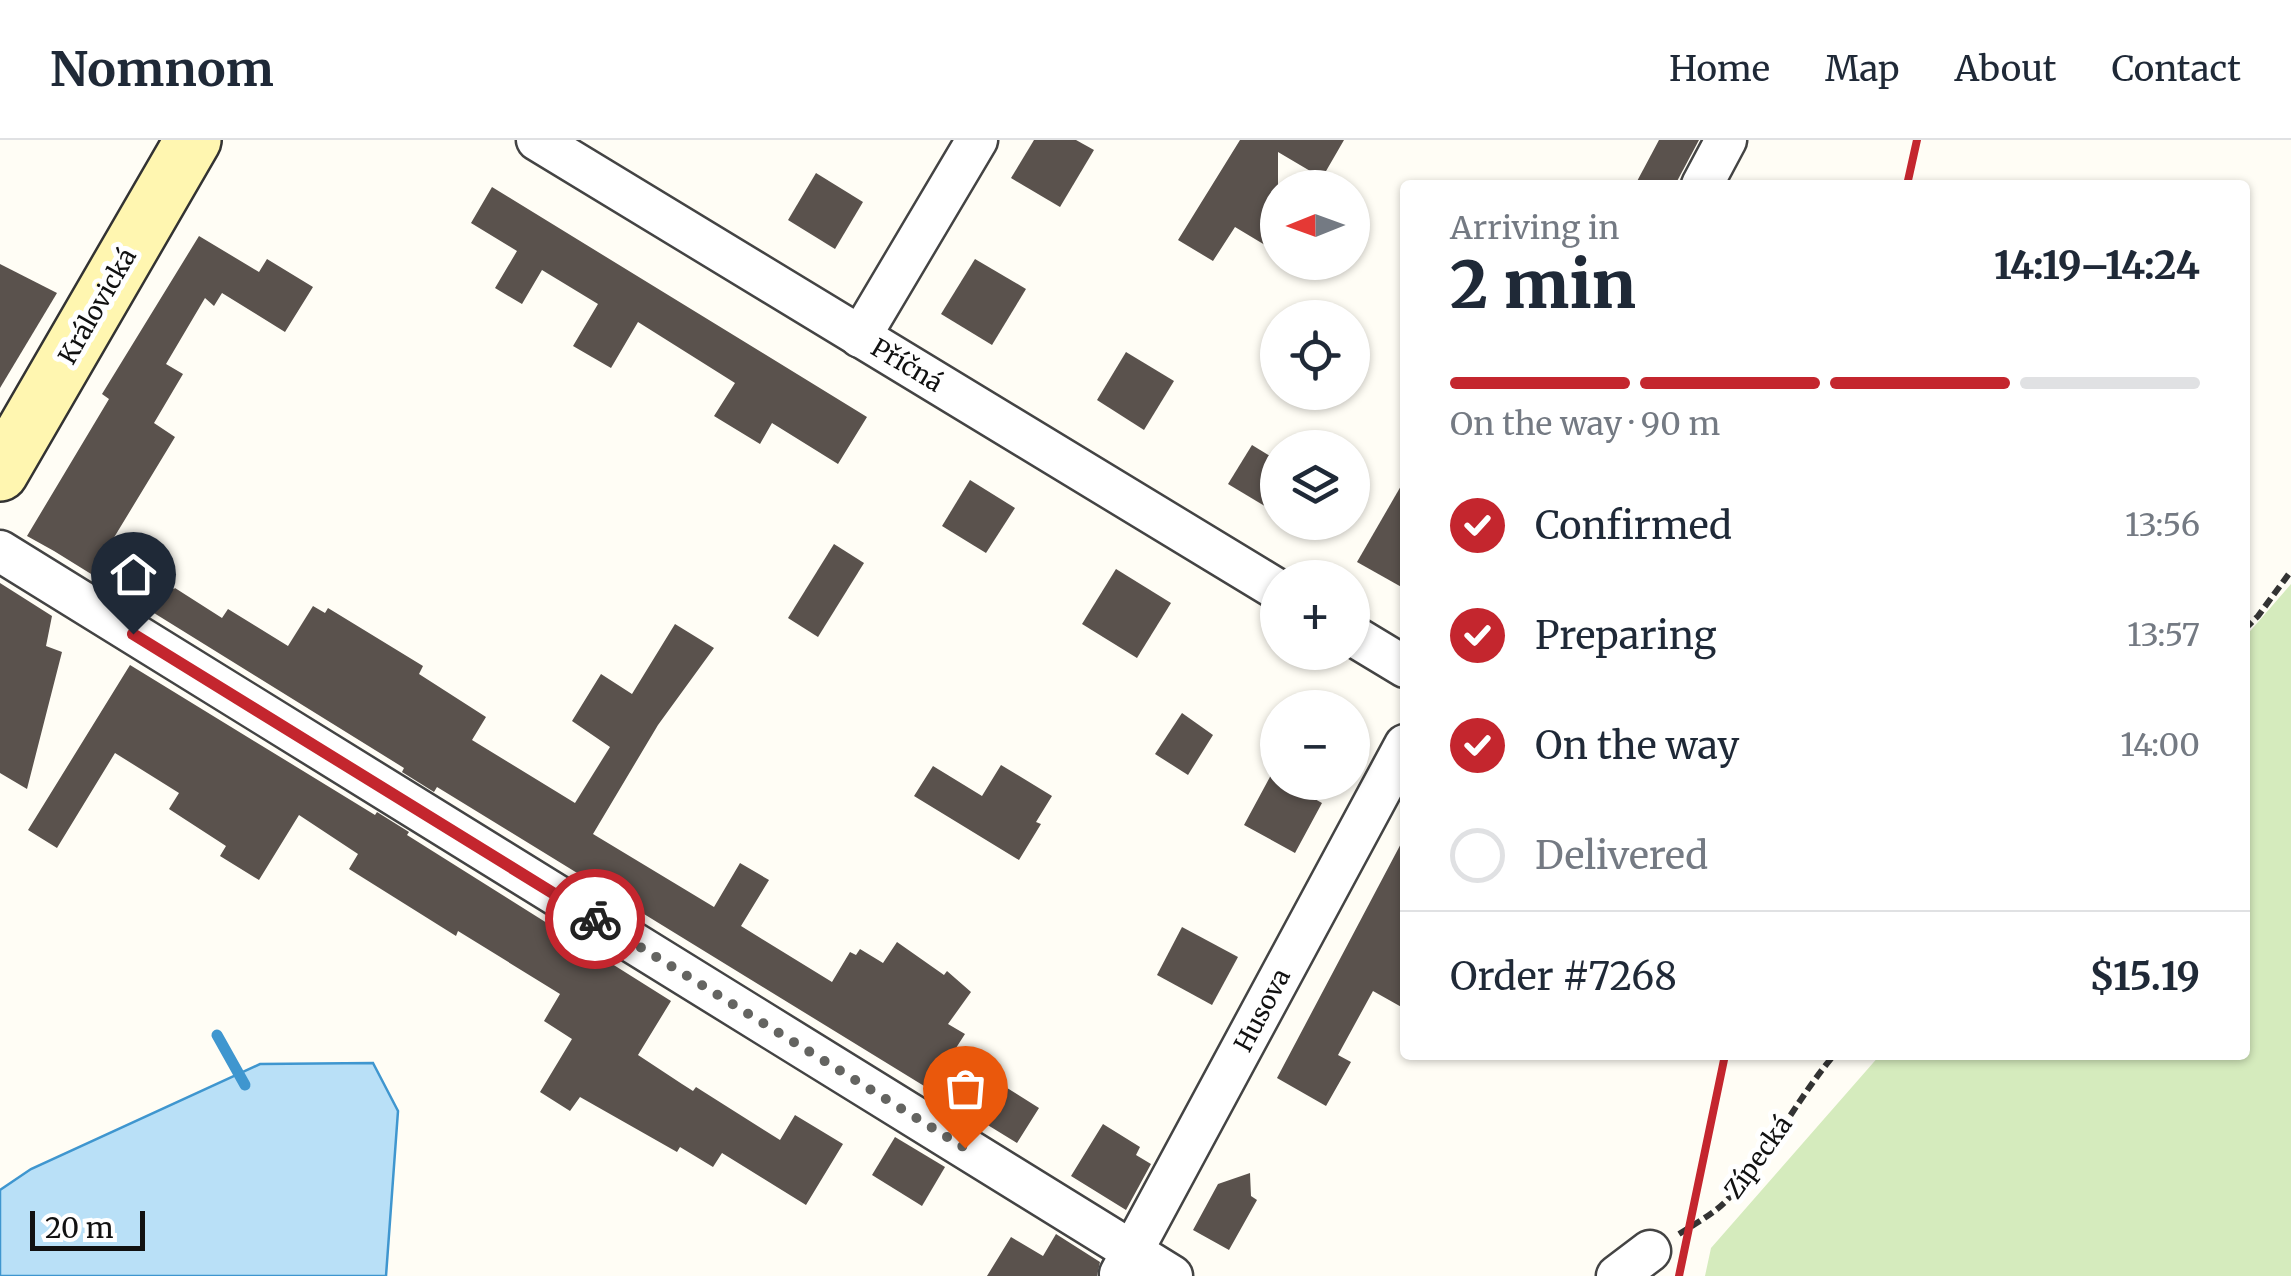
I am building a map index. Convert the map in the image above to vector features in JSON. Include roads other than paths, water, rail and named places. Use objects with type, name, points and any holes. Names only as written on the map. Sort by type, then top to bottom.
[{"type":"main road","name":"Královická","points":[[0,473],[193,140]]},
{"type":"street","name":"Příčná","points":[[537,140],[1260,579]]},
{"type":"street","points":[[860,337],[977,140]]},
{"type":"street","points":[[1705,180],[1726,140]]},
{"type":"street","points":[[0,551],[1125,1264],[1172,1276]]},
{"type":"street","points":[[1370,647],[1400,664]]},
{"type":"street","name":"Husova","points":[[1125,1264],[1400,753]]},
{"type":"street","points":[[1617,1276],[1650,1252]]},
{"type":"water","points":[[373,1063],[398,1111],[386,1276],[0,1276],[0,1190],[31,1169],[260,1064]]},
{"type":"waterway","points":[[217,1035],[245,1085]]},
{"type":"railway","points":[[1908,180],[1917,140]]},
{"type":"railway","points":[[1679,1276],[1724,1060]]}]
